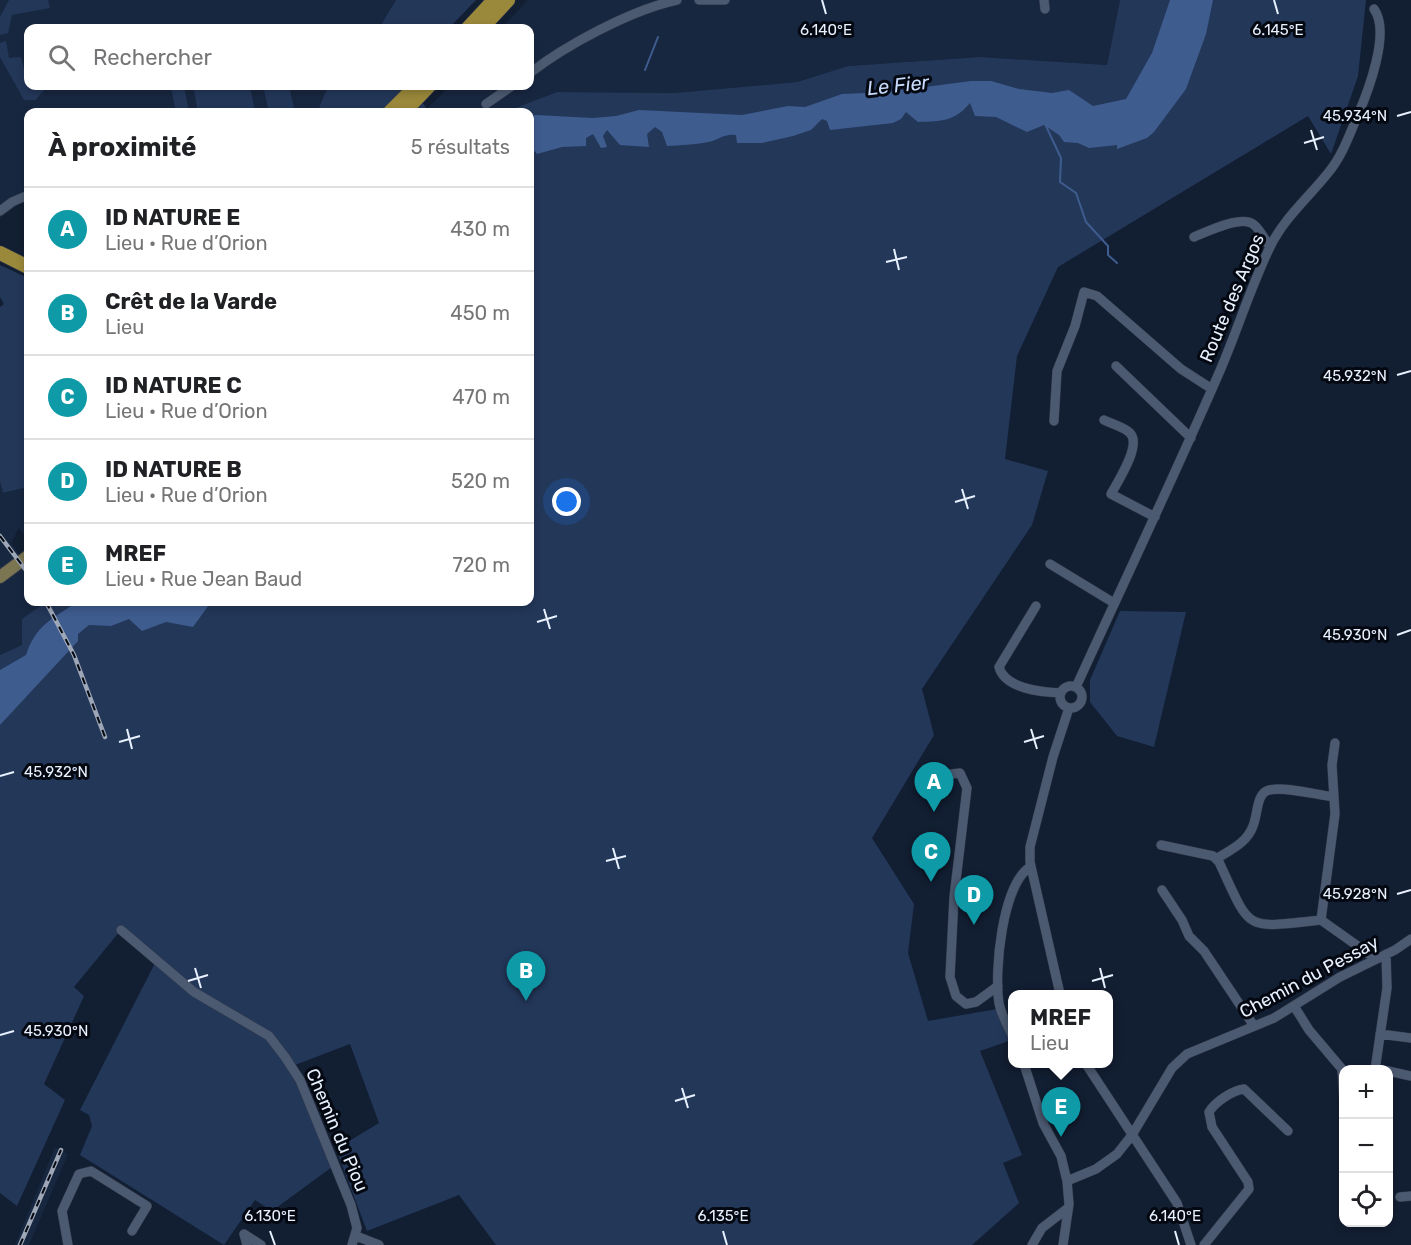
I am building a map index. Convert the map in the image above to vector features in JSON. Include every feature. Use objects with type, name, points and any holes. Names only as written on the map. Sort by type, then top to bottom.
[{"type":"highway","points":[[472,24],[494,0]]},
{"type":"highway","points":[[486,24],[508,0]]},
{"type":"highway","points":[[394,108],[412,90]]},
{"type":"highway","points":[[408,108],[425,90]]},
{"type":"highway","points":[[0,243],[24,254]]},
{"type":"highway","points":[[0,253],[24,265]]},
{"type":"main road","points":[[0,577],[24,559]]},
{"type":"street","points":[[534,70],[549,57],[657,4],[677,0]]},
{"type":"street","points":[[699,0],[725,0]]},
{"type":"street","name":"Route des Argos","points":[[1076,687],[1191,438],[1270,247],[1288,216],[1329,172],[1341,154],[1360,111],[1381,33],[1373,4]]},
{"type":"street","points":[[486,104],[506,90]]},
{"type":"street","points":[[0,211],[12,201],[24,196]]},
{"type":"street","points":[[1194,237],[1236,222],[1249,221],[1270,247]]},
{"type":"street","name":"Route des Argos","points":[[1054,421],[1057,371],[1076,326],[1084,292],[1097,296],[1211,392]]},
{"type":"street","points":[[1152,352],[1211,392]]},
{"type":"street","points":[[1116,366],[1191,438]]},
{"type":"street","points":[[1104,420],[1130,432],[1134,439],[1134,448],[1111,494],[1155,517]]},
{"type":"street","points":[[1050,564],[1114,603]]},
{"type":"street","points":[[1036,606],[999,662],[1000,672],[1013,683],[1042,692],[1061,693]]},
{"type":"street","points":[[1066,687],[1076,687],[1082,694],[1082,701],[1077,707],[1069,708],[1060,699],[1061,693],[1066,687]]},
{"type":"street","points":[[1059,990],[1030,867],[1030,847],[1053,757],[1069,708]]},
{"type":"street","points":[[1321,920],[1335,814],[1332,765],[1335,743]]},
{"type":"street","points":[[936,776],[960,773],[967,788],[954,897],[950,978],[956,996],[966,1004],[976,1002],[999,1005]]},
{"type":"street","points":[[1216,859],[1248,836],[1255,820],[1260,797],[1266,791],[1275,789],[1334,797]]},
{"type":"street","points":[[1161,845],[1206,853],[1216,859],[1241,911],[1251,922],[1265,926],[1321,920],[1376,959]]},
{"type":"street","points":[[1008,1026],[999,1005],[1000,943],[1008,907],[1022,872],[1030,867]]},
{"type":"street","points":[[1161,890],[1182,920],[1193,942],[1204,951],[1254,1026]]},
{"type":"street","name":"Chemin du Piou","points":[[122,930],[194,992],[269,1036],[280,1050],[300,1080],[329,1147],[355,1215],[354,1241]]},
{"type":"street","name":"Chemin du Pessay","points":[[1067,1180],[1108,1161],[1132,1135],[1179,1060],[1199,1047],[1254,1026],[1294,1006],[1340,976],[1411,939]]},
{"type":"street","points":[[1377,1065],[1387,988],[1386,954]]},
{"type":"street","points":[[976,1002],[999,986]]},
{"type":"street","points":[[1294,1006],[1309,1030],[1339,1065]]},
{"type":"street","points":[[1380,1034],[1411,1038]]},
{"type":"street","points":[[1025,1068],[1043,1123],[1060,1156],[1067,1180],[1068,1208],[1063,1245]]},
{"type":"street","points":[[1089,1068],[1177,1203],[1191,1245]]},
{"type":"street","points":[[1393,1072],[1411,1076]]},
{"type":"street","points":[[1204,1245],[1249,1189],[1248,1182],[1212,1127],[1209,1112],[1213,1106],[1239,1089],[1244,1089],[1288,1131]]},
{"type":"street","points":[[68,1245],[62,1210],[79,1174],[84,1171],[91,1171],[147,1206],[132,1231]]},
{"type":"street","points":[[1400,1197],[1411,1196]]},
{"type":"street","points":[[1032,1245],[1042,1228],[1068,1208]]},
{"type":"street","points":[[247,1245],[244,1234],[261,1245]]},
{"type":"street","points":[[354,1241],[379,1245]]},
{"type":"shaded area","points":[[0,0],[396,0],[381,24],[24,24],[24,90],[326,90],[319,108],[24,108],[24,201],[0,218]]},
{"type":"shaded area","points":[[9,0],[48,0],[50,8],[12,15],[8,33],[0,35],[0,17]]},
{"type":"shaded area","points":[[396,0],[476,0],[453,24],[381,24]]},
{"type":"shaded area","points":[[528,0],[1120,0],[1107,65],[980,57],[848,66],[797,82],[674,93],[557,92],[515,108],[428,108],[445,90],[534,90],[534,24],[505,24]]},
{"type":"shaded area","points":[[1120,0],[1366,0],[1358,76],[1331,154],[1308,116],[1058,267],[1017,356],[1005,459],[1048,471],[1032,525],[922,689],[934,735],[872,838],[914,904],[908,953],[928,1021],[997,1009],[1008,1041],[980,1051],[1022,1155],[1003,1163],[1019,1203],[972,1245],[496,1245],[459,1195],[367,1231],[336,1149],[379,1123],[350,1044],[295,1065],[332,1167],[272,1211],[255,1200],[224,1245],[80,1155],[92,1126],[89,1115],[80,1110],[155,963],[120,931],[74,987],[84,996],[44,1084],[65,1100],[17,1206],[0,1193],[0,655],[22,645],[22,619],[40,606],[534,606],[534,108],[515,108],[557,92],[674,93],[797,82],[848,66],[980,57],[1107,65]]},
{"type":"shaded area","points":[[1170,0],[1213,0],[1206,34],[1186,89],[1154,132],[1147,138],[1117,149],[1117,145],[1089,148],[1078,143],[1064,142],[1059,135],[1044,125],[1027,132],[996,117],[975,116],[970,103],[958,114],[941,121],[918,122],[906,112],[901,119],[893,123],[830,130],[827,121],[822,119],[811,130],[762,143],[737,143],[736,135],[732,135],[703,143],[667,146],[662,132],[655,127],[647,134],[649,147],[620,145],[607,130],[603,136],[607,147],[601,148],[593,134],[586,138],[586,146],[562,147],[537,154],[534,151],[534,115],[536,115],[593,118],[616,116],[639,110],[742,115],[788,106],[805,107],[842,94],[887,92],[971,81],[991,81],[1019,89],[1052,93],[1069,90],[1093,106],[1126,99],[1152,53]]},
{"type":"shaded area","points":[[6,41],[9,58],[21,57],[24,69],[24,90],[44,90],[36,100],[24,100],[0,57],[0,43]]},
{"type":"shaded area","points":[[171,90],[185,90],[188,108],[175,108]]},
{"type":"shaded area","points":[[194,90],[251,90],[254,108],[197,108]]},
{"type":"shaded area","points":[[264,90],[290,90],[294,108],[268,108]]},
{"type":"shaded area","points":[[326,90],[414,90],[426,108],[319,108]]},
{"type":"shaded area","points":[[0,265],[24,276],[24,488],[3,493],[0,481],[0,307],[4,304],[0,297]]},
{"type":"shaded area","points":[[0,481],[3,493],[24,488],[24,535],[19,528],[11,543],[24,561],[24,606],[42,606],[22,645],[0,655]]},
{"type":"shaded area","points":[[71,606],[208,606],[193,627],[166,622],[142,631],[129,619],[111,626],[89,625],[78,634],[78,641],[0,725],[0,670],[26,655],[35,636],[53,618]]},
{"type":"shaded area","points":[[1120,611],[1186,612],[1154,747],[1117,736],[1090,702],[1090,680]]},
{"type":"shaded area","points":[[55,1147],[68,1154],[29,1245],[15,1245]]},
{"type":"waterway","points":[[645,70],[658,37]]},
{"type":"waterway","points":[[1045,124],[1061,158],[1060,182],[1076,193],[1086,222],[1108,246],[1108,255],[1117,263]]},
{"type":"railway","points":[[0,536],[24,568]]},
{"type":"railway","points":[[48,606],[74,655],[105,737]]},
{"type":"railway","points":[[20,1245],[61,1150]]},
{"type":"place","name":"ID NATURE E","points":[[934,812]]},
{"type":"place","name":"ID NATURE C","points":[[931,882]]},
{"type":"place","name":"ID NATURE B","points":[[974,925]]},
{"type":"place","name":"Crêt de la Varde","points":[[526,1001]]},
{"type":"place","name":"MREF","points":[[1061,1137]]},
{"type":"water label","name":"Le Fier","points":[[898,85]]}]
